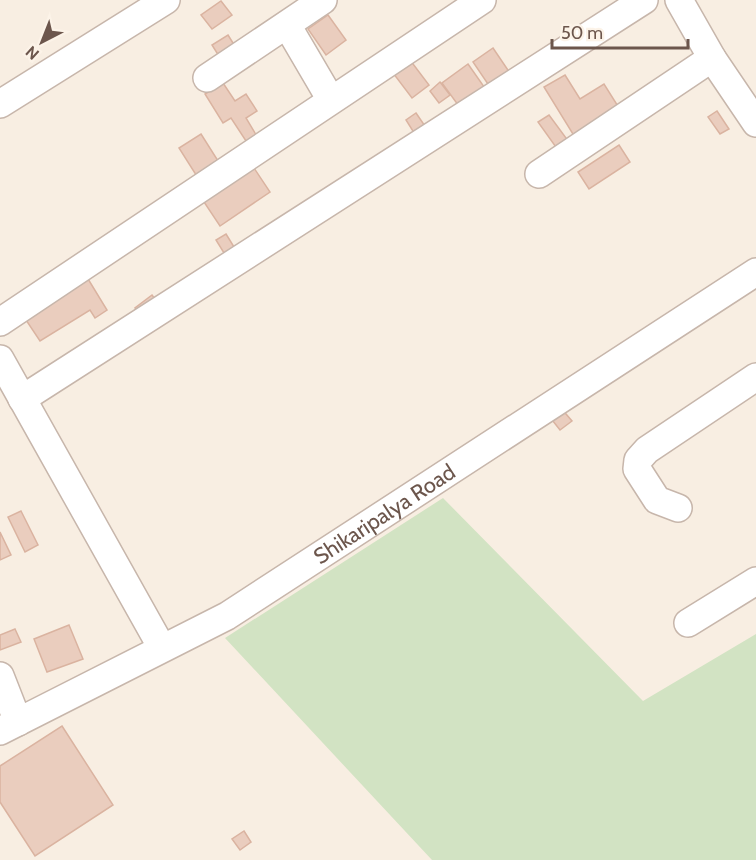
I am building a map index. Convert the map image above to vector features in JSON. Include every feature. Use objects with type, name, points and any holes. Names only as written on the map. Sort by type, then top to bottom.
[{"type":"street","points":[[0,104],[166,0]]},
{"type":"street","points":[[207,78],[323,0]]},
{"type":"street","points":[[0,322],[482,0]]},
{"type":"street","points":[[22,399],[644,0]]},
{"type":"street","points":[[679,0],[712,58],[756,123]]},
{"type":"street","points":[[287,25],[331,100]]},
{"type":"street","points":[[539,174],[712,58]]},
{"type":"street","name":"Shikaripalya Road","points":[[9,726],[227,616],[755,276]]},
{"type":"street","points":[[0,359],[162,648]]},
{"type":"street","points":[[678,508],[663,503],[653,496],[637,468],[638,460],[647,450],[756,377]]},
{"type":"street","points":[[688,623],[756,581]]},
{"type":"street","points":[[0,676],[9,726]]},
{"type":"green space","points":[[443,498],[643,701],[756,634],[756,860],[432,860],[225,638]]},
{"type":"building","points":[[221,1],[232,15],[212,29],[201,15]]},
{"type":"building","points":[[328,15],[346,40],[326,55],[308,29]]},
{"type":"building","points":[[228,35],[238,51],[222,61],[212,45]]},
{"type":"building","points":[[493,48],[512,76],[492,90],[473,62]]},
{"type":"building","points":[[410,60],[429,85],[412,98],[393,73]]},
{"type":"building","points":[[468,64],[487,91],[461,109],[442,83]]},
{"type":"building","points":[[565,75],[580,99],[604,84],[621,111],[576,139],[544,87]]},
{"type":"building","points":[[440,82],[450,95],[439,103],[430,91]]},
{"type":"building","points":[[223,83],[235,101],[246,94],[257,111],[246,118],[258,138],[248,144],[231,118],[223,123],[205,94]]},
{"type":"building","points":[[717,111],[729,129],[720,134],[708,117]]},
{"type":"building","points":[[416,113],[427,129],[416,136],[406,120]]},
{"type":"building","points":[[549,115],[569,142],[558,150],[538,122]]},
{"type":"building","points":[[201,134],[220,164],[198,178],[179,148]]},
{"type":"building","points":[[619,145],[630,162],[589,189],[578,172]]},
{"type":"building","points":[[252,165],[270,192],[220,226],[202,199]]},
{"type":"building","points":[[226,234],[239,255],[229,261],[216,240]]},
{"type":"building","points":[[85,274],[107,310],[95,318],[90,310],[40,341],[22,314]]},
{"type":"building","points":[[152,295],[158,303],[141,316],[135,308]]},
{"type":"building","points":[[560,407],[572,421],[560,430],[549,416]]},
{"type":"building","points":[[21,511],[38,545],[25,552],[8,517]]},
{"type":"building","points":[[0,532],[11,555],[0,560]]},
{"type":"building","points":[[69,625],[83,659],[47,672],[34,639]]},
{"type":"building","points":[[15,629],[21,642],[0,650],[0,635]]},
{"type":"building","points":[[62,726],[113,805],[35,856],[0,802],[0,766]]},
{"type":"building","points":[[244,831],[251,842],[240,850],[232,839]]}]
